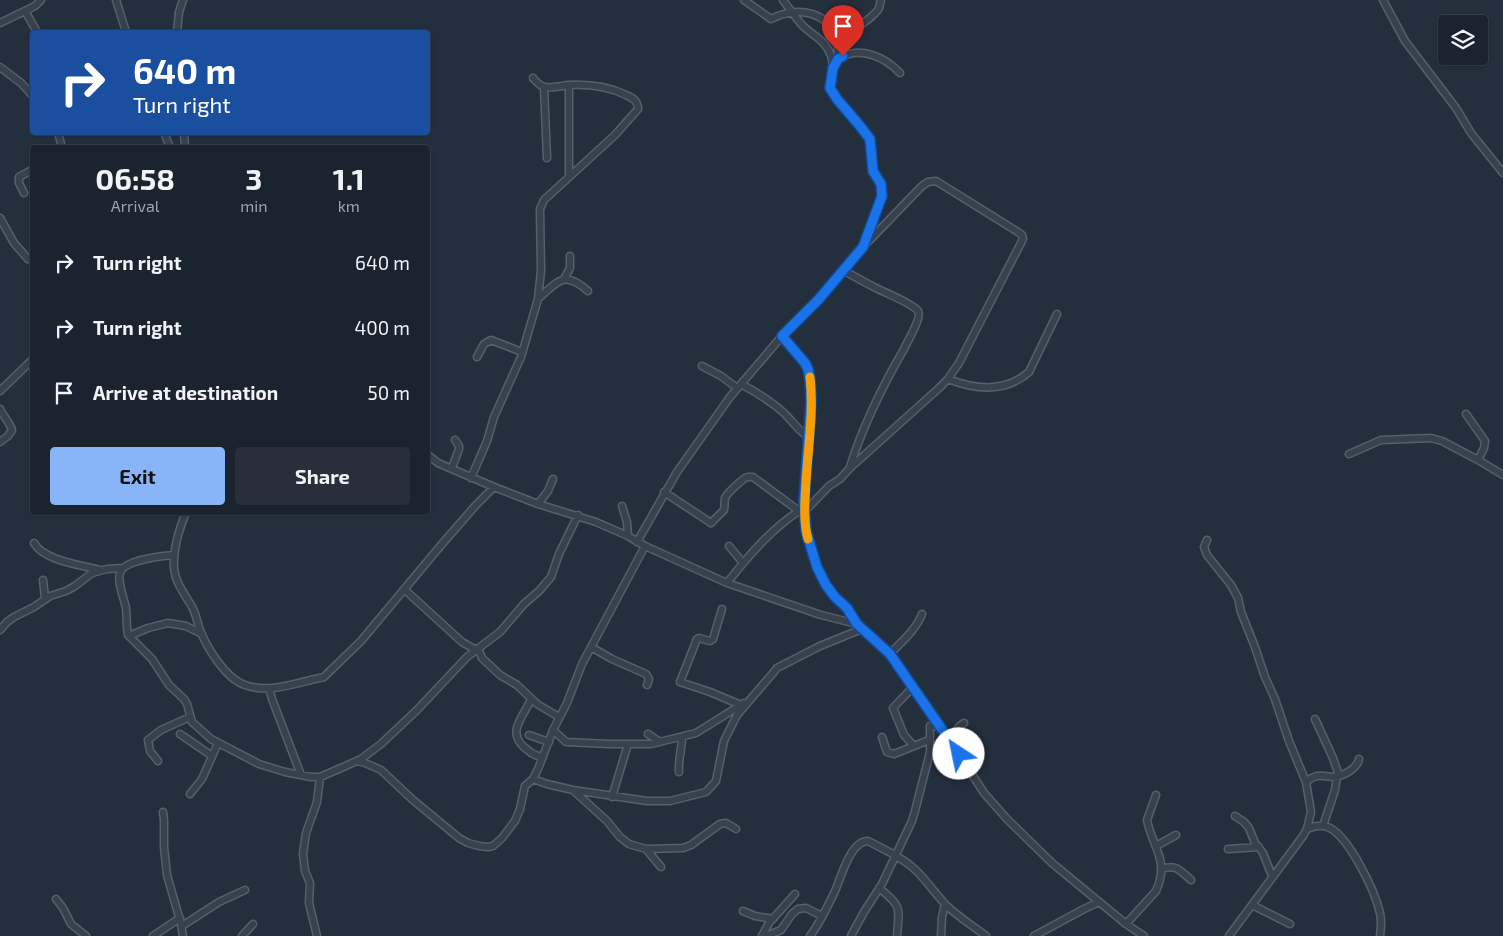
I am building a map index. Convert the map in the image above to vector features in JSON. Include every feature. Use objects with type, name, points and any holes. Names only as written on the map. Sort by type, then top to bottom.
[{"type":"street","points":[[0,23],[35,6],[41,0]]},
{"type":"street","points":[[116,0],[125,30]]},
{"type":"street","points":[[177,30],[178,0]]},
{"type":"street","points":[[179,12],[183,0]]},
{"type":"street","points":[[744,0],[768,19],[791,12],[806,13],[821,18],[834,32],[838,46],[838,59],[833,68]]},
{"type":"street","points":[[782,0],[804,26],[824,43],[832,56],[833,68],[830,88],[870,139],[873,171],[882,188],[882,196],[863,247]]},
{"type":"street","points":[[838,46],[848,34],[878,11],[880,0]]},
{"type":"street","points":[[1382,0],[1405,41],[1450,100],[1471,133],[1503,173]]},
{"type":"street","points":[[25,11],[36,30]]},
{"type":"street","points":[[838,59],[852,53],[870,54],[892,65],[900,73]]},
{"type":"street","points":[[0,67],[21,83],[30,93]]},
{"type":"street","points":[[471,478],[487,441],[494,417],[522,352],[538,299],[540,210],[544,200],[620,130],[635,113],[638,106],[633,98],[617,90],[602,86],[569,85],[544,87],[532,78]]},
{"type":"street","points":[[569,85],[569,177]]},
{"type":"street","points":[[544,87],[547,158]]},
{"type":"street","points":[[24,193],[18,183],[19,177],[30,171]]},
{"type":"street","points":[[636,542],[664,492],[693,448],[739,386],[782,336],[844,271],[863,247],[922,186],[928,182],[936,182],[1022,235],[1023,239],[1019,247],[959,363],[948,379],[906,419],[803,510],[768,536],[727,583]]},
{"type":"street","points":[[0,218],[14,243],[28,260],[30,258]]},
{"type":"street","points":[[564,279],[570,268],[570,256]]},
{"type":"street","points":[[844,271],[911,305],[918,311],[919,316],[908,341],[867,418],[850,468]]},
{"type":"street","points":[[538,299],[556,283],[564,279],[572,279],[588,291]]},
{"type":"street","points":[[948,379],[966,386],[983,388],[1012,384],[1021,379],[1029,372],[1057,314]]},
{"type":"street","points":[[782,336],[808,369],[811,401],[803,510],[806,531],[817,567],[826,585],[847,608],[860,627],[890,654],[984,793],[1007,819],[1052,863],[1126,924],[1144,936]]},
{"type":"street","points":[[477,357],[484,344],[491,340],[522,352]]},
{"type":"street","points":[[0,390],[30,362]]},
{"type":"street","points":[[702,366],[739,386],[751,389],[785,414],[809,438]]},
{"type":"street","points":[[0,409],[12,430],[0,442]]},
{"type":"street","points":[[1466,414],[1485,441],[1478,460]]},
{"type":"street","points":[[1349,454],[1381,440],[1431,438],[1442,441],[1503,475]]},
{"type":"street","points":[[452,468],[459,449],[454,440]]},
{"type":"street","points":[[430,457],[471,478],[538,504],[578,515],[628,536],[636,542],[727,583],[860,627]]},
{"type":"street","points":[[664,492],[711,523],[726,507],[725,498],[728,494],[744,479],[750,477],[803,510]]},
{"type":"street","points":[[538,504],[548,491],[553,480]]},
{"type":"street","points":[[185,515],[178,533],[174,555],[175,576],[196,616],[202,634],[214,657],[237,681],[244,685],[269,688],[324,676],[361,641],[476,505],[494,487]]},
{"type":"street","points":[[622,506],[627,522],[628,536]]},
{"type":"street","points":[[123,568],[120,571],[119,580],[127,616],[129,636],[152,659],[168,685],[184,699],[192,722],[218,743],[259,764],[285,772],[320,777],[357,760],[381,744],[417,710],[467,657],[500,632],[524,604],[551,578],[559,554],[578,515]]},
{"type":"street","points":[[1207,540],[1204,547],[1207,555],[1231,585],[1238,598],[1241,612],[1265,677],[1306,782],[1311,812],[1307,829],[1296,847],[1272,876],[1230,936]]},
{"type":"street","points":[[34,543],[45,554],[78,566],[101,570]]},
{"type":"street","points":[[357,760],[381,770],[413,800],[459,838],[468,843],[488,847],[497,843],[515,821],[520,809],[525,786],[533,778],[591,647],[645,546]]},
{"type":"street","points":[[730,546],[743,563]]},
{"type":"street","points":[[0,630],[7,622],[34,607],[45,598],[68,590],[92,573],[101,570],[123,568],[141,560],[174,555]]},
{"type":"street","points":[[43,580],[45,598]]},
{"type":"street","points":[[404,589],[462,642],[477,649],[485,661],[500,674],[517,685],[542,708],[559,717]]},
{"type":"street","points":[[722,609],[712,639],[710,641],[697,639],[680,682],[741,705]]},
{"type":"street","points":[[890,654],[914,628],[922,614]]},
{"type":"street","points":[[129,636],[148,628],[168,623],[186,626],[202,634]]},
{"type":"street","points":[[533,778],[546,784],[573,790],[647,801],[670,800],[706,792],[716,781],[724,742],[737,715],[778,668],[860,627]]},
{"type":"street","points":[[591,647],[612,659],[646,674],[649,679],[646,685]]},
{"type":"street","points":[[913,687],[893,708],[904,734],[914,746]]},
{"type":"street","points":[[269,688],[301,775]]},
{"type":"street","points":[[531,699],[516,732],[516,739],[534,755],[543,757]]},
{"type":"street","points":[[553,730],[566,742],[652,744],[696,734],[748,702]]},
{"type":"street","points":[[158,761],[150,751],[148,740],[161,730],[190,717]]},
{"type":"street","points":[[1315,719],[1333,758],[1338,776],[1323,826]]},
{"type":"street","points":[[959,754],[953,740],[956,730],[964,723]]},
{"type":"street","points":[[851,936],[879,888],[915,811],[930,752],[930,726],[940,726]]},
{"type":"street","points":[[180,734],[212,756]]},
{"type":"street","points":[[648,734],[660,742]]},
{"type":"street","points":[[529,735],[549,742]]},
{"type":"street","points":[[679,772],[682,737]]},
{"type":"street","points":[[882,737],[885,748],[889,753],[894,754],[930,740]]},
{"type":"street","points":[[190,794],[202,779],[218,743]]},
{"type":"street","points":[[612,796],[628,744]]},
{"type":"street","points":[[1306,782],[1317,776],[1338,776],[1355,767],[1359,759]]},
{"type":"street","points":[[317,936],[309,903],[310,883],[305,871],[303,854],[306,833],[317,802],[320,777]]},
{"type":"street","points":[[573,790],[620,837],[629,844],[646,849],[683,848],[691,845],[720,824],[726,823],[736,828]]},
{"type":"street","points":[[1126,924],[1156,891],[1158,885],[1161,869],[1160,858],[1147,820],[1156,795]]},
{"type":"street","points":[[163,812],[167,875],[180,918],[183,936]]},
{"type":"street","points":[[1235,816],[1247,825],[1255,843],[1263,854],[1272,876]]},
{"type":"street","points":[[1307,829],[1314,826],[1330,828],[1352,852],[1365,875],[1381,914],[1380,936]]},
{"type":"street","points":[[1156,846],[1176,835]]},
{"type":"street","points":[[812,935],[835,891],[850,855],[860,843],[868,841],[908,863],[945,904],[986,936]]},
{"type":"street","points":[[1228,850],[1259,847]]},
{"type":"street","points":[[646,849],[661,866]]},
{"type":"street","points":[[1161,869],[1175,867],[1191,880]]},
{"type":"street","points":[[879,888],[893,899],[898,906],[899,922],[897,936]]},
{"type":"street","points":[[182,926],[219,902],[245,890]]},
{"type":"street","points":[[764,936],[773,918],[795,894]]},
{"type":"street","points":[[56,899],[71,924],[86,936]]},
{"type":"street","points":[[1035,936],[1099,902]]},
{"type":"street","points":[[941,936],[945,904]]},
{"type":"street","points":[[1252,905],[1290,924]]},
{"type":"street","points":[[764,936],[781,930],[792,914],[798,909],[806,908],[822,916]]},
{"type":"street","points":[[743,911],[755,916],[773,918]]},
{"type":"street","points":[[153,936],[180,918]]},
{"type":"street","points":[[242,936],[253,924]]},
{"type":"slow traffic","points":[[808,539],[804,501],[811,401],[810,377]]},
{"type":"route","points":[[843,56],[838,59],[837,64],[833,68],[830,88],[870,139],[873,171],[881,184],[882,196],[863,247],[819,299],[782,336],[805,363],[810,380],[811,401],[804,501],[806,531],[817,567],[826,585],[847,608],[857,624],[890,654],[959,754]]}]
